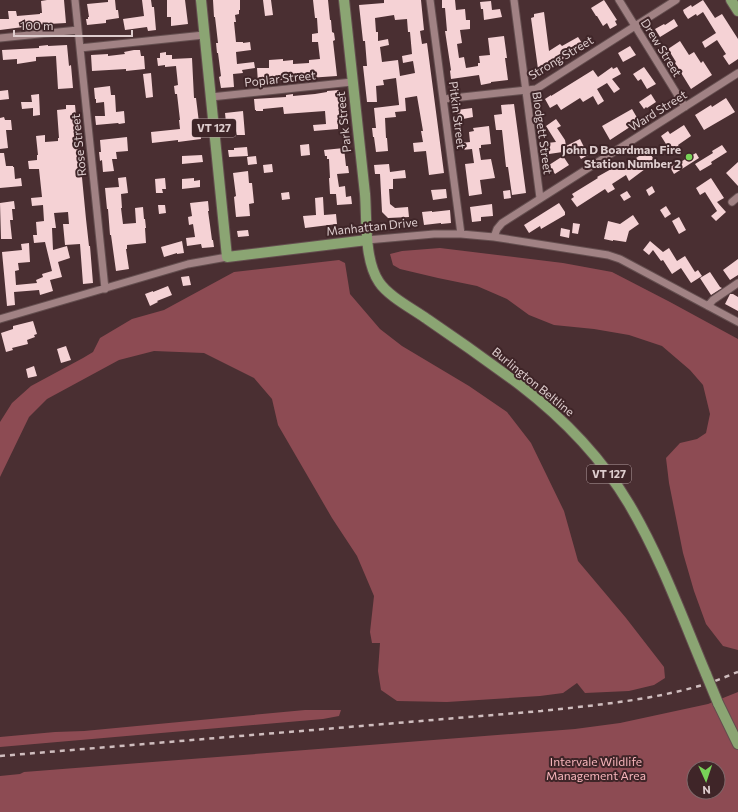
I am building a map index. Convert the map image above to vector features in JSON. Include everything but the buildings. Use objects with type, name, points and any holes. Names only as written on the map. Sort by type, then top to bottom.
[{"type":"main road","name":"VT 127","points":[[201,0],[228,257]]},
{"type":"main road","name":"Park Street","points":[[344,0],[366,206],[367,240]]},
{"type":"main road","points":[[731,0],[738,11]]},
{"type":"main road","name":"Manhattan Drive","points":[[228,257],[367,240]]},
{"type":"main road","name":"Burlington Beltline","points":[[367,240],[372,268],[379,281],[385,288],[514,381],[550,410],[568,426],[605,469],[629,504],[650,542],[718,703],[738,744]]},
{"type":"street","name":"Rose Street","points":[[75,0],[105,289]]},
{"type":"street","name":"Pitkin Street","points":[[430,0],[461,234]]},
{"type":"street","name":"Blodgett Street","points":[[514,0],[540,198]]},
{"type":"street","name":"Drew Street","points":[[619,0],[685,107]]},
{"type":"street","name":"Strong Street","points":[[444,99],[536,89],[676,0]]},
{"type":"street","points":[[0,38],[78,30]]},
{"type":"street","points":[[80,48],[204,35]]},
{"type":"street","name":"Ward Street","points":[[494,238],[497,229],[502,223],[738,73]]},
{"type":"street","name":"Poplar Street","points":[[211,97],[352,82]]},
{"type":"street","points":[[732,202],[738,196]]},
{"type":"street","name":"Manhattan Drive","points":[[367,240],[434,234],[461,234],[592,252],[620,259],[738,322]]},
{"type":"street","name":"Manhattan Drive","points":[[0,319],[188,264],[228,257]]},
{"type":"street","points":[[708,306],[713,300],[738,282]]},
{"type":"green space","points":[[440,248],[563,263],[612,272],[738,339],[738,650],[723,646],[706,624],[694,591],[683,553],[669,483],[666,458],[680,443],[697,439],[706,433],[710,414],[703,385],[690,370],[662,346],[629,335],[594,329],[554,325],[529,315],[507,299],[477,286],[400,269],[393,265],[390,254],[402,251]]},
{"type":"green space","points":[[339,260],[345,263],[350,294],[380,329],[402,346],[469,386],[507,412],[531,443],[564,511],[578,561],[626,618],[664,667],[665,678],[654,685],[629,691],[585,693],[577,683],[563,693],[540,696],[447,702],[397,701],[381,690],[378,671],[380,643],[372,643],[370,632],[374,596],[357,556],[332,518],[278,425],[272,399],[254,378],[204,353],[154,351],[119,360],[47,399],[29,417],[0,477],[0,422],[12,403],[31,386],[93,352],[100,338],[132,319],[164,310],[234,272]]},
{"type":"green space","name":"Intervale Wildlife Management Area","points":[[738,692],[738,812],[0,812],[0,776],[20,774],[24,772],[575,729],[620,723],[708,704]]},
{"type":"green space","points":[[305,710],[341,710],[339,716],[323,719],[0,747],[0,737],[84,731]]},
{"type":"railway","points":[[0,756],[541,711],[626,701],[668,694],[709,683],[738,672]]},
{"type":"place","name":"John D Boardman Fire Station Number 2","points":[[689,157]]}]
